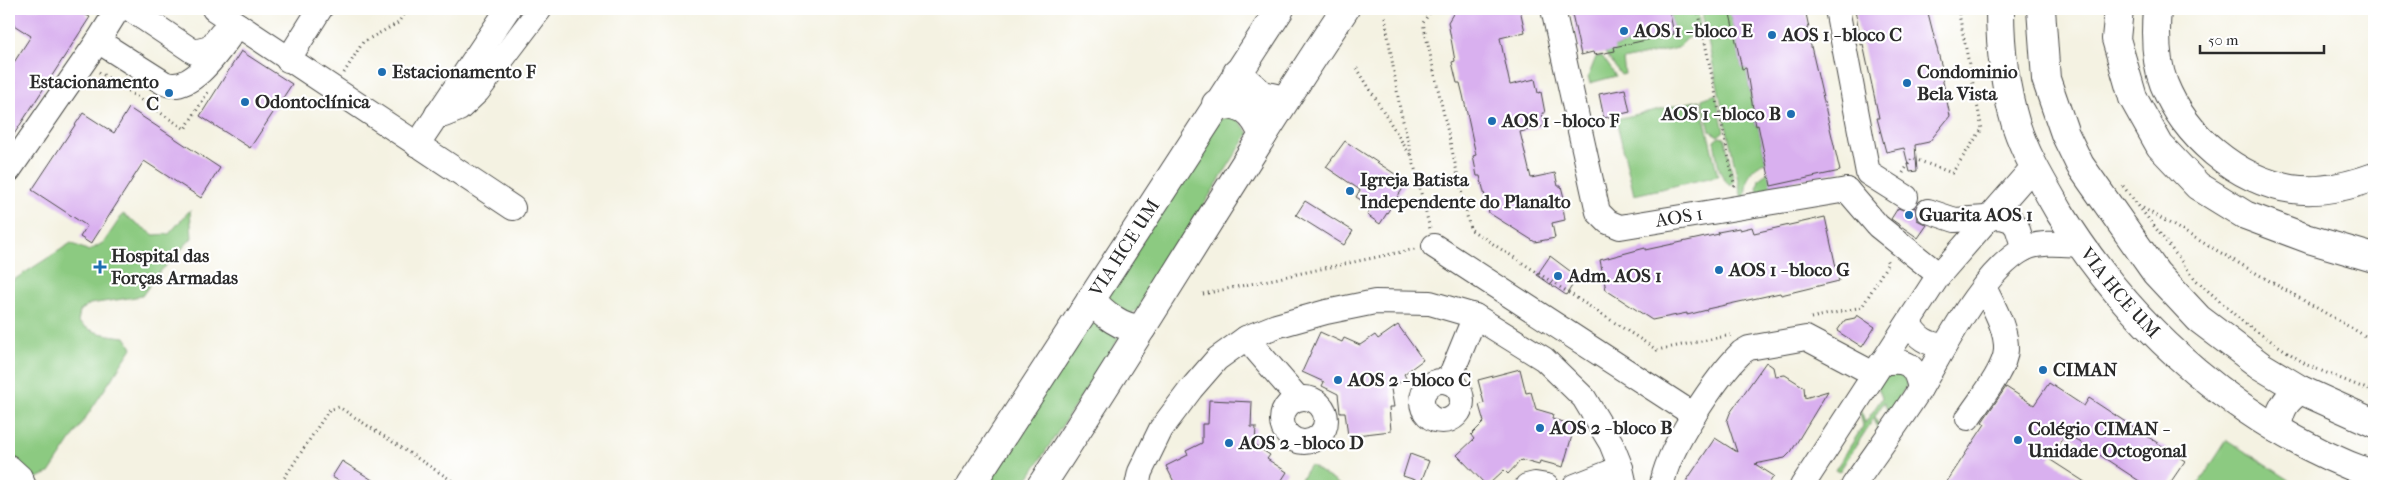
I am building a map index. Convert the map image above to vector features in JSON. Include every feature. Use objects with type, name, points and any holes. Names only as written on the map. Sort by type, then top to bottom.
[{"type":"main road","name":"VIA HCE UM","points":[[970,486],[1216,104],[1280,9]]},
{"type":"main road","points":[[1041,486],[1284,100],[1345,9]]},
{"type":"main road","name":"VIA HCE UM","points":[[2000,9],[2007,88],[2017,126],[2034,166],[2080,245],[2130,307],[2170,350],[2204,379],[2277,429],[2321,452],[2374,475]]},
{"type":"main road","points":[[2041,9],[2046,79],[2065,134],[2080,165],[2156,273],[2199,319],[2261,366],[2300,390],[2374,423]]},
{"type":"main road","points":[[2118,9],[2116,39],[2133,98],[2160,146],[2198,186],[2245,215],[2309,238],[2374,258]]},
{"type":"main road","points":[[2157,9],[2155,39],[2164,84],[2186,125],[2218,155],[2254,179],[2293,189],[2336,188],[2374,177]]},
{"type":"main road","points":[[1237,73],[1262,95],[1284,100]]},
{"type":"main road","points":[[2007,88],[2026,78],[2046,79]]},
{"type":"main road","points":[[1216,104],[1234,105],[1246,110],[1256,120],[1263,135]]},
{"type":"main road","points":[[1091,299],[1097,306],[1124,326],[1142,328]]},
{"type":"main road","points":[[2240,405],[2259,390],[2262,381],[2261,366]]},
{"type":"main road","points":[[2277,429],[2283,405],[2289,397],[2300,390]]},
{"type":"street","points":[[9,170],[118,9]]},
{"type":"street","points":[[130,9],[194,52],[210,48],[227,18]]},
{"type":"street","points":[[288,60],[320,9]]},
{"type":"street","points":[[417,145],[508,9]]},
{"type":"street","points":[[441,109],[469,89],[529,9]]},
{"type":"street","points":[[441,109],[444,115],[459,109],[478,91],[540,9]]},
{"type":"street","name":"AOS 1","points":[[1552,9],[1598,212],[1603,218],[1620,227],[1847,190]]},
{"type":"street","points":[[1837,9],[1868,173],[1900,193]]},
{"type":"street","points":[[98,41],[164,83],[175,86],[206,67],[218,55],[227,18]]},
{"type":"street","points":[[227,18],[513,208]]},
{"type":"street","points":[[1802,486],[1939,275],[1962,246],[1990,218],[2034,166]]},
{"type":"street","points":[[1868,173],[1847,190],[1878,226],[1939,275]]},
{"type":"street","points":[[1928,211],[1955,220],[2001,217],[2011,220],[2017,227],[2024,249]]},
{"type":"street","points":[[1853,486],[1920,389],[1944,346],[1984,287],[2024,249],[2040,245],[2080,245]]},
{"type":"street","points":[[1434,246],[1694,415]]},
{"type":"street","points":[[1968,418],[2004,362],[2006,350],[2004,334],[1984,287]]},
{"type":"street","points":[[1137,486],[1140,472],[1161,429],[1217,358],[1246,338],[1276,326],[1317,314],[1375,302],[1430,303],[1475,316],[1544,359],[1584,398],[1611,443],[1623,477],[1575,486]]},
{"type":"street","points":[[1448,382],[1475,316]]},
{"type":"street","points":[[1909,323],[1922,340],[1932,345],[1944,346]]},
{"type":"street","points":[[1246,338],[1298,398]]},
{"type":"street","points":[[1662,486],[1663,478],[1675,447],[1694,415],[1736,357],[1749,348],[1806,338],[1877,369],[1902,360],[1910,365],[1917,375],[1920,389]]},
{"type":"street","points":[[9,467],[20,478],[24,486]]},
{"type":"street","points":[[1527,486],[1535,484],[1546,486]]},
{"type":"path","points":[[336,69],[344,74],[363,42],[398,23],[407,9]]},
{"type":"path","points":[[1698,9],[1740,208]]},
{"type":"path","points":[[1900,193],[1912,158],[1952,173],[1982,129],[1958,9]]},
{"type":"path","points":[[1203,294],[1434,246],[1400,109],[1385,17]]},
{"type":"path","points":[[1356,68],[1412,157]]},
{"type":"path","points":[[98,71],[185,129],[209,90]]},
{"type":"path","points":[[2118,180],[2195,279],[2244,324],[2308,365],[2374,392]]},
{"type":"path","points":[[2140,206],[2374,341]]},
{"type":"path","points":[[279,486],[329,410],[339,407],[460,486]]},
{"type":"green space","points":[[1669,9],[1697,9],[1700,25],[1678,48],[1623,60],[1625,74],[1621,75],[1605,53],[1614,47],[1674,34]]},
{"type":"green space","points":[[1701,9],[1729,9],[1742,68],[1746,68],[1756,126],[1758,125],[1766,162],[1752,171],[1745,196],[1742,199]]},
{"type":"green space","points":[[1602,56],[1616,76],[1590,83],[1588,77],[1596,57]]},
{"type":"green space","points":[[1716,94],[1724,131],[1718,136],[1710,131],[1702,99]]},
{"type":"green space","points":[[1700,100],[1718,176],[1634,195],[1616,119]]},
{"type":"green space","points":[[1235,116],[1249,133],[1138,309],[1128,316],[1112,313],[1106,293],[1217,120]]},
{"type":"green space","points":[[1719,137],[1725,138],[1734,182],[1731,185],[1726,182],[1718,166],[1714,141]]},
{"type":"green space","points":[[1768,172],[1781,184],[1782,190],[1759,195],[1757,189],[1759,179]]},
{"type":"green space","points":[[190,210],[192,238],[156,276],[142,296],[90,304],[80,311],[78,322],[100,333],[125,337],[132,348],[49,473],[28,482],[9,486],[9,283],[71,243],[89,251],[104,242],[123,214],[154,235],[169,234]]},
{"type":"green space","points":[[1090,318],[1119,338],[1023,486],[980,486]]},
{"type":"green space","points":[[1899,367],[1907,384],[1889,414],[1884,402],[1875,416],[1880,428],[1878,431],[1874,418],[1839,472],[1835,470],[1863,426],[1861,409],[1865,423],[1882,398],[1877,385],[1886,372]]},
{"type":"green space","points":[[2227,440],[2299,486],[2197,486]]},
{"type":"green space","points":[[1310,465],[1342,486],[1296,486]]},
{"type":"building","points":[[9,9],[90,9],[86,15],[90,17],[9,142],[9,70],[31,36],[9,22]]},
{"type":"building","name":"AOS 1 - bloco F","points":[[1456,9],[1520,9],[1525,32],[1500,38],[1510,85],[1535,79],[1538,93],[1541,92],[1545,113],[1542,113],[1545,126],[1520,132],[1531,178],[1555,173],[1558,186],[1561,186],[1566,206],[1563,207],[1565,220],[1552,223],[1555,238],[1535,242],[1489,213],[1480,176],[1477,176],[1473,156],[1476,155],[1463,95],[1460,83],[1457,83],[1452,62],[1455,61],[1448,22]]},
{"type":"building","name":"AOS 1 - bloco E","points":[[1571,9],[1669,9],[1674,34],[1614,47],[1615,51],[1594,55],[1593,52],[1581,55]]},
{"type":"building","name":"AOS 1 - bloco B","points":[[1729,9],[1805,9],[1809,28],[1807,29],[1840,171],[1771,186],[1758,125],[1756,126],[1746,68],[1742,69]]},
{"type":"building","name":"Condominio Bela Vista","points":[[1855,9],[1927,9],[1944,76],[1942,77],[1950,116],[1929,142],[1915,145],[1917,171],[1910,172],[1904,148],[1886,152],[1877,118],[1879,118],[1863,44],[1861,45]]},
{"type":"building","name":"Odontoclínica","points":[[241,51],[292,84],[250,148],[200,116]]},
{"type":"building","points":[[1625,89],[1630,112],[1604,118],[1599,94]]},
{"type":"building","name":"Hospital das Forças Armadas","points":[[129,108],[220,168],[201,198],[144,161],[91,244],[80,237],[87,226],[32,190],[83,113],[114,133]]},
{"type":"building","name":"Igreja Batista Independente do Planalto","points":[[1345,141],[1407,182],[1380,224],[1367,215],[1372,207],[1356,197],[1360,190],[1326,167]]},
{"type":"building","name":"Igreja Batista Independente do Planalto","points":[[1305,201],[1353,231],[1344,245],[1296,215]]},
{"type":"building","points":[[1915,207],[1917,220],[1927,225],[1918,238],[1891,219],[1898,208],[1906,211]]},
{"type":"building","name":"AOS 1 - bloco G","points":[[1825,217],[1839,281],[1687,315],[1687,313],[1652,320],[1606,290],[1600,260],[1645,248],[1645,250],[1719,234],[1718,232],[1752,227],[1754,233]]},
{"type":"building","name":"Adm. AOS 1","points":[[1550,256],[1578,277],[1566,295],[1537,275]]},
{"type":"building","points":[[1857,315],[1875,327],[1862,347],[1837,331],[1845,320],[1855,318]]},
{"type":"building","name":"AOS 2 - bloco C","points":[[1398,325],[1423,360],[1404,374],[1406,378],[1391,389],[1394,407],[1389,407],[1391,431],[1348,436],[1345,412],[1340,412],[1338,394],[1322,386],[1324,382],[1302,372],[1320,332],[1342,342],[1344,338],[1360,345],[1375,335],[1378,339]]},
{"type":"building","points":[[1766,362],[1773,367],[1775,376],[1785,375],[1804,387],[1805,398],[1828,391],[1791,452],[1785,458],[1755,464],[1774,476],[1767,486],[1683,486],[1715,438],[1737,452],[1727,421],[1730,413]]},
{"type":"building","name":"AOS 2 - bloco B","points":[[1520,369],[1526,393],[1531,392],[1536,409],[1553,414],[1552,419],[1575,425],[1563,467],[1540,461],[1539,465],[1521,460],[1508,474],[1504,470],[1487,486],[1457,455],[1474,439],[1471,435],[1484,422],[1479,405],[1484,403],[1478,380]]},
{"type":"building","name":"Colégio CIMAN - Unidade Octogonal","points":[[2049,383],[2084,406],[2089,398],[2185,461],[2168,486],[2147,486],[2066,433],[2049,459],[2091,486],[1944,486],[1985,424],[1982,422],[2006,387],[2034,405]]},
{"type":"building","name":"AOS 2 - bloco D","points":[[1209,400],[1252,402],[1251,427],[1256,427],[1255,445],[1270,455],[1267,459],[1287,472],[1278,486],[1176,486],[1166,466],[1188,455],[1186,451],[1202,443],[1202,424],[1208,424]]},
{"type":"building","points":[[1410,454],[1429,461],[1421,482],[1403,476]]},
{"type":"building","points":[[342,461],[382,486],[348,486],[332,477]]},
{"type":"place","name":"AOS 1 - bloco E","points":[[1624,31]]},
{"type":"place","name":"AOS 1 - bloco C","points":[[1772,35]]},
{"type":"place","name":"Estacionamento F","points":[[382,72]]},
{"type":"place","name":"Condominio Bela Vista","points":[[1907,83]]},
{"type":"place","name":"Estacionamento C","points":[[169,93]]},
{"type":"place","name":"Odontoclínica","points":[[245,102]]},
{"type":"place","name":"AOS 1 - bloco B","points":[[1791,114]]},
{"type":"place","name":"AOS 1 - bloco F","points":[[1492,121]]},
{"type":"place","name":"Igreja Batista Independente do Planalto","points":[[1350,191]]},
{"type":"place","name":"Guarita AOS 1","points":[[1909,215]]},
{"type":"place","name":"Hospital das Forças Armadas","points":[[100,267]]},
{"type":"place","name":"AOS 1 - bloco G","points":[[1719,270]]},
{"type":"place","name":"Adm. AOS 1","points":[[1558,276]]},
{"type":"place","name":"CIMAN","points":[[2043,370]]},
{"type":"place","name":"AOS 2 - bloco C","points":[[1338,380]]},
{"type":"place","name":"AOS 2 - bloco B","points":[[1540,428]]},
{"type":"place","name":"Colégio CIMAN - Unidade Octogonal","points":[[2018,440]]},
{"type":"place","name":"AOS 2 - bloco D","points":[[1229,443]]}]
